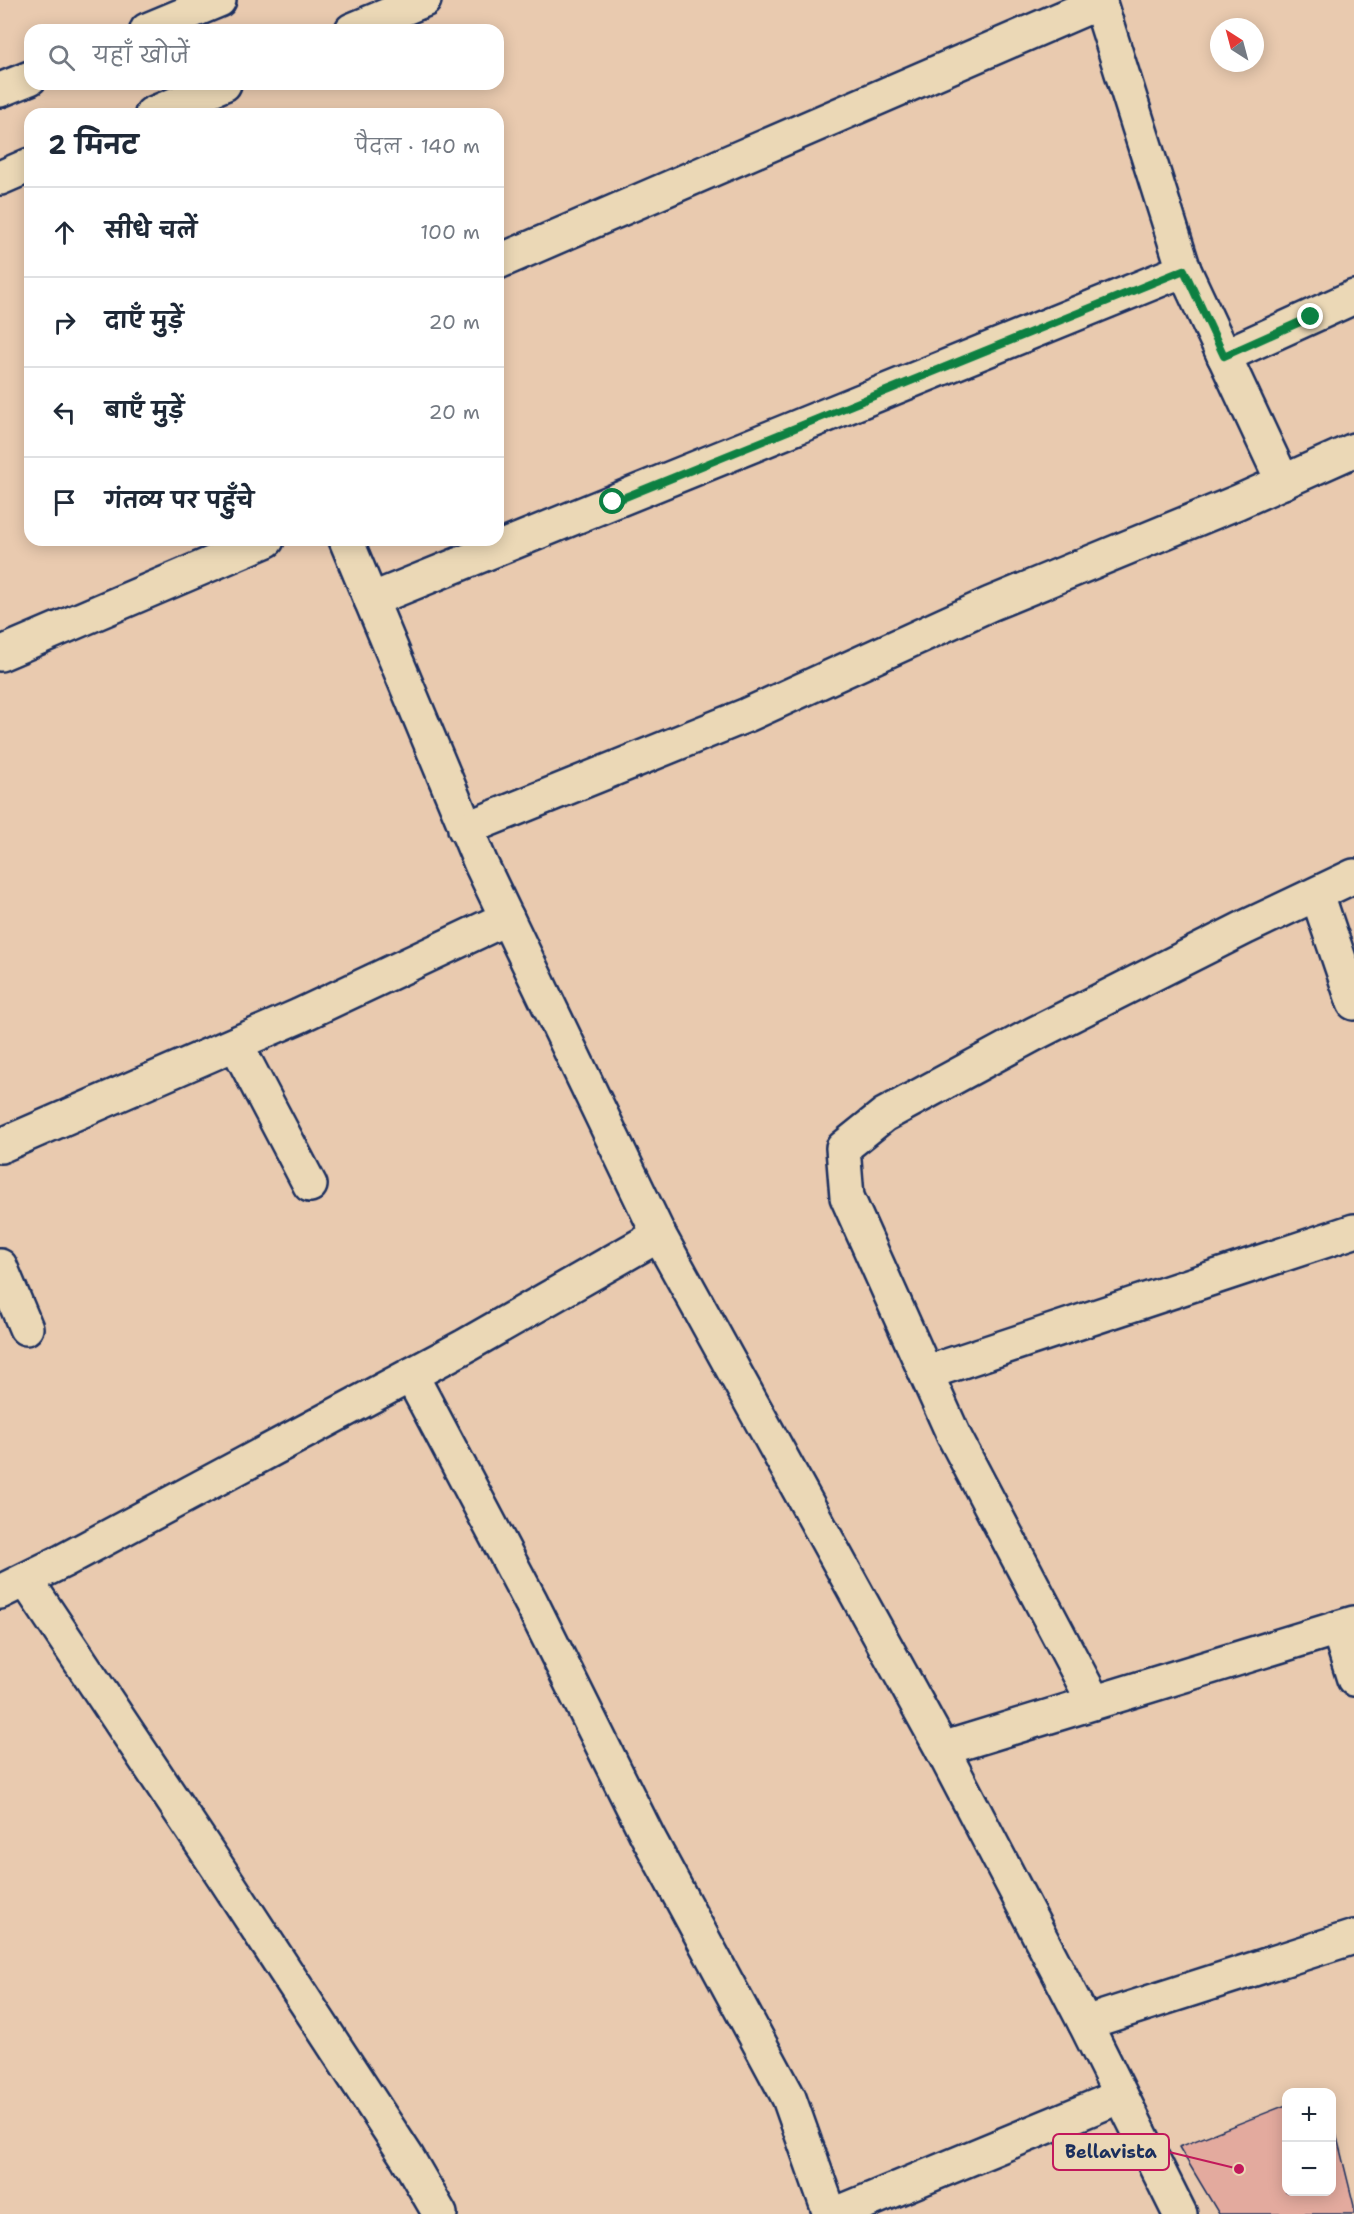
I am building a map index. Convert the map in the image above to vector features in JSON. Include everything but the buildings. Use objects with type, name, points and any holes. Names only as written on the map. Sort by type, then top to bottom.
[{"type":"street","points":[[161,24],[219,0]]},
{"type":"street","points":[[366,24],[424,0]]},
{"type":"street","points":[[504,259],[1099,1],[1184,270],[1282,482]]},
{"type":"street","points":[[0,90],[24,80]]},
{"type":"street","points":[[164,105],[207,90]]},
{"type":"street","points":[[0,178],[24,168]]},
{"type":"street","points":[[371,600],[1184,270]]},
{"type":"street","points":[[1224,356],[1354,297]]},
{"type":"street","points":[[465,829],[747,715],[990,604],[1354,450]]},
{"type":"street","points":[[0,654],[253,546]]},
{"type":"street","points":[[348,546],[465,829],[659,1235],[942,1749],[1085,2023],[1180,2214]]},
{"type":"street","points":[[1094,1702],[954,1436],[847,1197],[843,1148],[884,1115],[1034,1034],[1236,932],[1354,876]]},
{"type":"street","points":[[1317,894],[1354,1003]]},
{"type":"street","points":[[0,1146],[236,1044],[507,918]]},
{"type":"street","points":[[236,1044],[310,1185]]},
{"type":"street","points":[[926,1372],[1354,1231]]},
{"type":"street","points":[[440,2214],[407,2157],[244,1907],[13,1586],[465,1346],[659,1235]]},
{"type":"street","points":[[0,1266],[26,1328]]},
{"type":"street","points":[[411,1375],[531,1602],[647,1835],[789,2098],[830,2214]]},
{"type":"street","points":[[942,1749],[1346,1625],[1354,1679]]},
{"type":"street","points":[[1085,2023],[1354,1937]]},
{"type":"street","points":[[836,2214],[1121,2096]]},
{"type":"place","name":"Bellavista","points":[[1239,2169]]},
{"type":"route","points":[[613,502],[1184,270],[1224,356],[1311,317]]}]
